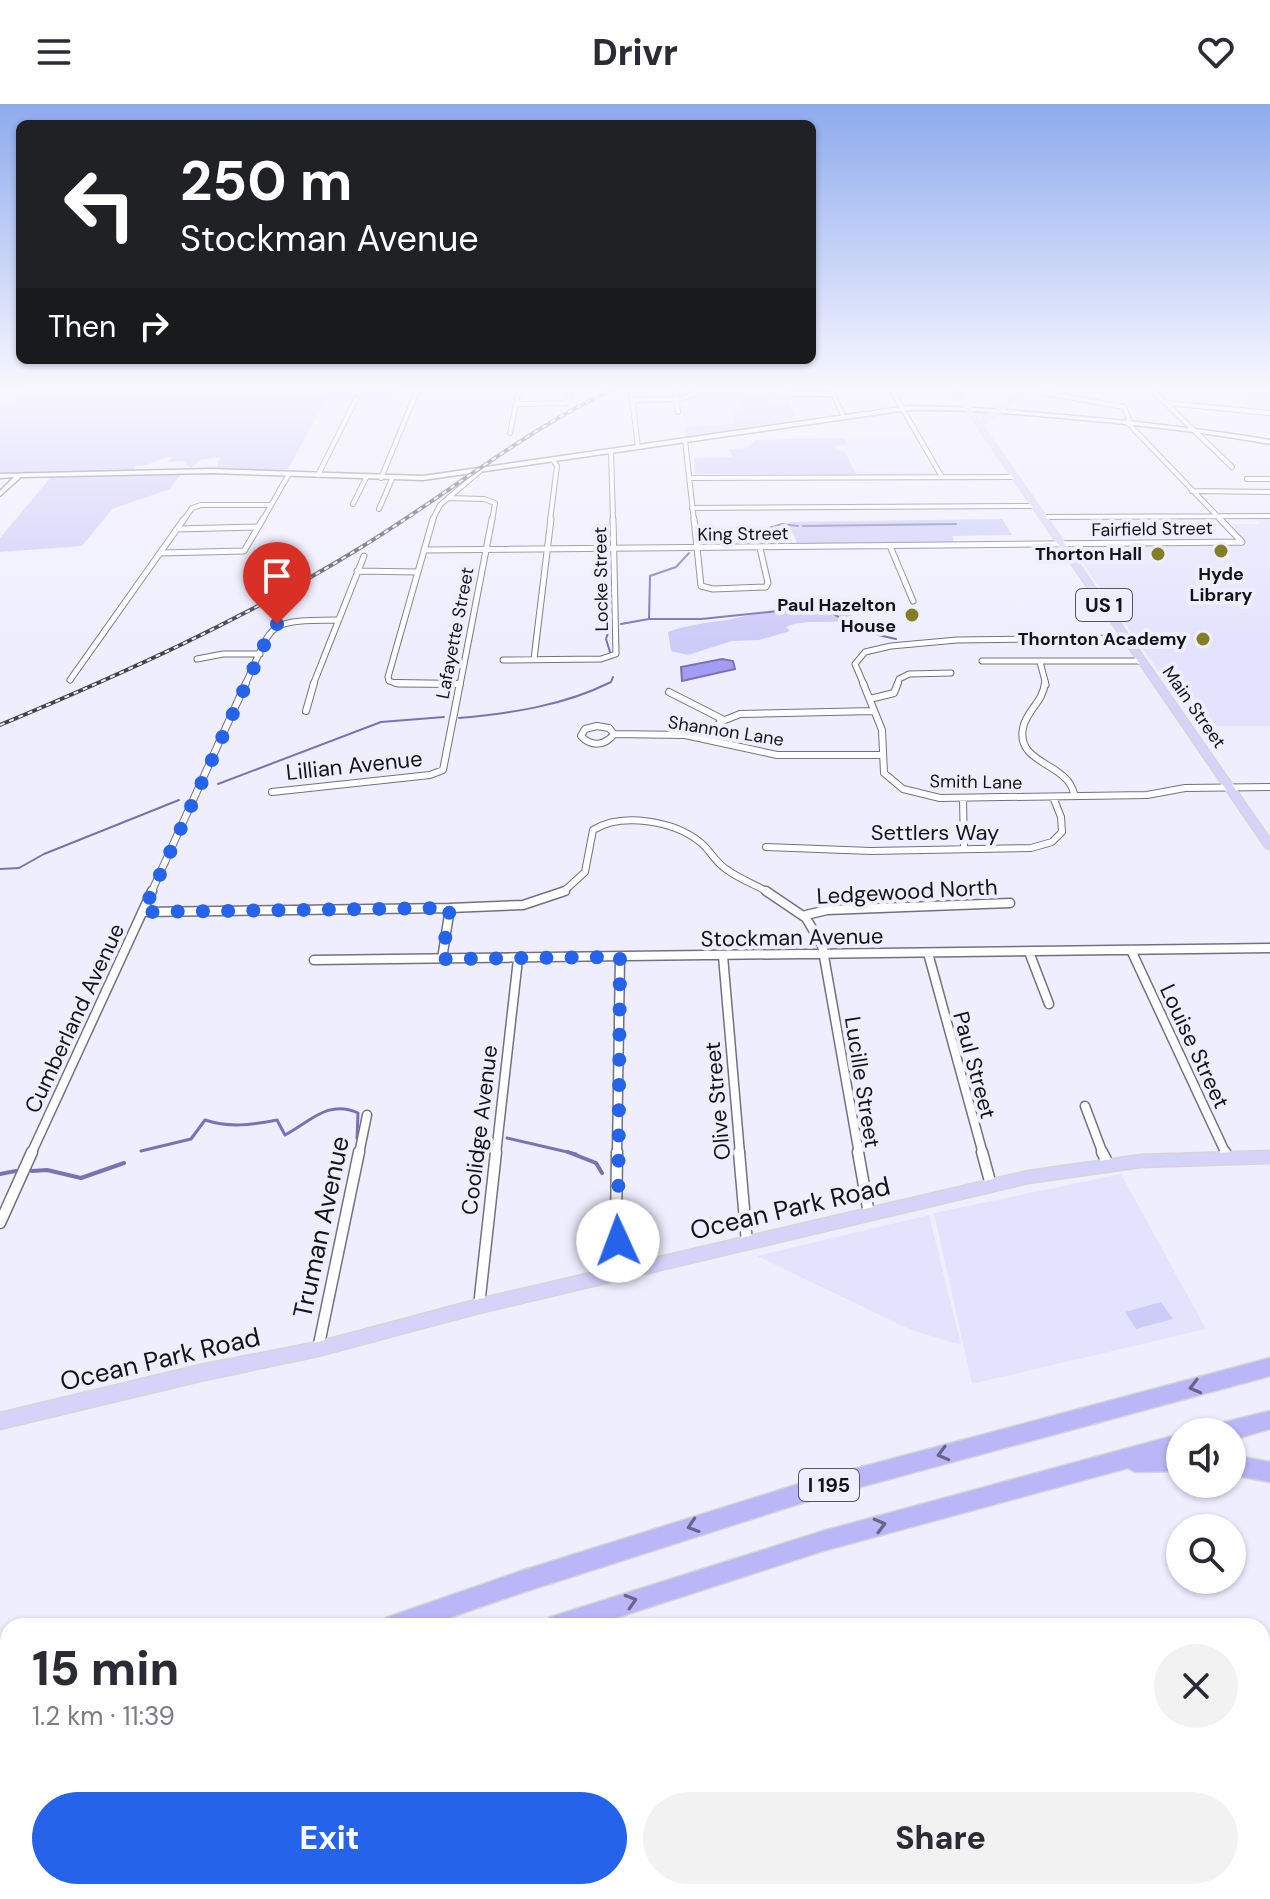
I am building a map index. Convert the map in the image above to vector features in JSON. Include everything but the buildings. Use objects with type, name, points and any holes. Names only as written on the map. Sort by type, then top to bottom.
[{"type":"highway","name":"I 195","points":[[417,1618],[778,1500],[1270,1367]]},
{"type":"highway","points":[[1246,1426],[1270,1420]]},
{"type":"highway","name":"I 195","points":[[582,1618],[823,1541],[1166,1448]]},
{"type":"highway","points":[[1111,1462],[1166,1461]]},
{"type":"highway","points":[[1246,1468],[1270,1472]]},
{"type":"main road","points":[[0,476],[136,473]]},
{"type":"main road","points":[[252,473],[392,479],[467,473]]},
{"type":"main road","name":"Main Street","points":[[1012,473],[1270,846]]},
{"type":"main road","points":[[0,494],[19,476]]},
{"type":"main road","name":"Ocean Park Road","points":[[0,1421],[200,1373],[318,1349],[479,1306],[991,1185],[1108,1164],[1270,1157]]},
{"type":"street","points":[[381,478],[383,473]]},
{"type":"street","points":[[459,684],[391,682],[388,674],[435,511],[479,473]]},
{"type":"street","points":[[503,660],[534,659],[556,473]]},
{"type":"street","name":"Locke Street","points":[[534,659],[612,657],[617,652],[612,473]]},
{"type":"street","points":[[688,473],[702,587],[759,589],[768,585],[760,548]]},
{"type":"street","points":[[940,473],[942,477]]},
{"type":"street","points":[[1175,473],[1217,516]]},
{"type":"street","points":[[160,553],[242,552],[289,474]]},
{"type":"street","points":[[689,478],[1015,477]]},
{"type":"street","points":[[353,504],[366,478]]},
{"type":"street","points":[[379,509],[392,479]]},
{"type":"street","points":[[1247,479],[1270,479]]},
{"type":"street","points":[[1192,491],[1270,492]]},
{"type":"street","name":"Lafayette Street","points":[[441,772],[445,765],[495,503],[491,500],[448,498]]},
{"type":"street","points":[[70,680],[196,506],[270,505]]},
{"type":"street","points":[[692,508],[1035,506]]},
{"type":"street","name":"Fairfield Street","points":[[1062,544],[1242,542],[1217,516]]},
{"type":"street","points":[[1043,517],[1270,516]]},
{"type":"street","points":[[177,529],[257,527]]},
{"type":"street","name":"King Street","points":[[424,550],[1062,544]]},
{"type":"street","points":[[890,546],[913,601]]},
{"type":"street","points":[[306,711],[305,706],[364,556]]},
{"type":"street","points":[[357,571],[418,572]]},
{"type":"street","name":"Cumberland Avenue","points":[[0,1223],[260,654],[277,624],[338,620]]},
{"type":"street","name":"Smith Lane","points":[[1126,638],[957,640],[878,647],[865,652],[856,660],[882,730],[885,776],[903,789],[929,797],[963,798],[1147,795],[1185,788],[1270,787]]},
{"type":"street","points":[[197,659],[219,654],[260,654]]},
{"type":"street","points":[[982,661],[1142,661]]},
{"type":"street","points":[[1040,662],[1047,676],[1047,688],[1024,726],[1023,741],[1036,759],[1065,777],[1075,796]]},
{"type":"street","points":[[870,699],[894,693],[903,675],[951,673]]},
{"type":"street","points":[[669,692],[724,720]]},
{"type":"street","points":[[707,739],[724,720],[750,713],[874,711]]},
{"type":"street","name":"Shannon Lane","points":[[598,726],[610,729],[614,734],[609,741],[597,744],[585,741],[581,736],[585,729],[598,726]]},
{"type":"street","name":"Shannon Lane","points":[[614,734],[669,734],[777,755],[882,755]]},
{"type":"street","name":"Lillian Avenue","points":[[272,792],[441,772]]},
{"type":"street","name":"Settlers Way","points":[[766,847],[871,851],[1019,850],[1052,842],[1062,832],[1053,797]]},
{"type":"street","points":[[963,798],[964,849]]},
{"type":"street","points":[[143,912],[518,906],[564,891],[584,874],[590,860],[593,830],[605,822],[643,822],[686,833],[704,844],[725,870],[784,899],[806,915]]},
{"type":"street","name":"Ledgewood North","points":[[806,915],[827,910],[1010,903]]},
{"type":"street","points":[[442,959],[450,908]]},
{"type":"street","name":"Lucille Street","points":[[806,915],[817,932],[824,955],[869,1214]]},
{"type":"street","name":"Stockman Avenue","points":[[314,960],[1270,948]]},
{"type":"street","name":"Louise Street","points":[[1131,950],[1227,1157]]},
{"type":"street","points":[[1029,952],[1049,1004]]},
{"type":"street","name":"Paul Street","points":[[928,953],[991,1185]]},
{"type":"street","name":"Olive Street","points":[[723,956],[747,1243]]},
{"type":"street","points":[[620,957],[616,1225],[625,1272]]},
{"type":"street","name":"Coolidge Avenue","points":[[479,1306],[518,959]]},
{"type":"street","points":[[1085,1106],[1092,1131],[1108,1164]]},
{"type":"street","name":"Truman Avenue","points":[[318,1349],[367,1115]]},
{"type":"shaded area","points":[[695,473],[856,474],[695,474]]},
{"type":"shaded area","points":[[857,473],[934,474],[858,475]]},
{"type":"shaded area","points":[[181,474],[170,489],[112,509],[82,546],[0,552],[0,538],[50,478]]},
{"type":"shaded area","name":"Thornton Academy","points":[[1254,518],[1270,518],[1270,726],[1197,726],[1075,552],[1084,546],[1250,545],[1231,524],[1259,524]]},
{"type":"shaded area","points":[[1002,519],[1012,535],[952,536],[955,543],[798,545],[788,522]]},
{"type":"shaded area","points":[[820,604],[839,607],[854,617],[794,624],[786,627],[790,631],[759,640],[732,641],[688,655],[671,651],[668,632],[676,629]]},
{"type":"shaded area","points":[[722,659],[733,661],[735,669],[682,681],[681,667]]},
{"type":"shaded area","points":[[1121,1174],[1206,1329],[972,1384],[934,1213]]},
{"type":"shaded area","points":[[929,1215],[961,1345],[911,1330],[757,1256]]},
{"type":"shaded area","points":[[1161,1302],[1173,1319],[1136,1329],[1125,1312]]},
{"type":"waterway","points":[[710,546],[782,524],[798,526]]},
{"type":"waterway","points":[[803,526],[956,524]]},
{"type":"waterway","points":[[649,619],[650,576],[676,567],[689,553]]},
{"type":"waterway","points":[[649,619],[701,619],[817,607],[862,630],[896,639]]},
{"type":"waterway","points":[[621,624],[649,619]]},
{"type":"waterway","points":[[610,627],[606,639],[610,652]]},
{"type":"waterway","points":[[459,718],[556,703],[611,682],[613,677]]},
{"type":"waterway","points":[[218,784],[381,722],[444,717]]},
{"type":"waterway","points":[[0,869],[19,868],[44,854],[179,800]]},
{"type":"waterway","points":[[141,1151],[191,1139],[205,1120],[241,1125],[277,1120],[285,1135],[320,1114],[337,1109],[358,1113],[357,1138]]},
{"type":"waterway","points":[[477,1136],[487,1138]]},
{"type":"waterway","points":[[507,1138],[569,1152]]},
{"type":"waterway","points":[[569,1152],[576,1154]]},
{"type":"waterway","points":[[569,1152],[596,1163],[602,1173]]},
{"type":"waterway","points":[[32,1171],[47,1170],[81,1178],[124,1163]]},
{"type":"waterway","points":[[0,1174],[16,1171]]},
{"type":"railway","points":[[0,725],[136,666],[269,600],[388,531],[474,473]]},
{"type":"place","name":"Hyde Library","points":[[1221,551]]},
{"type":"place","name":"Thorton Hall","points":[[1158,554]]},
{"type":"place","name":"Paul Hazelton House","points":[[912,615]]},
{"type":"place","name":"Thornton Academy","points":[[1203,639]]},
{"type":"route","points":[[277,624],[270,632],[143,912],[450,908],[442,959],[620,957],[618,1241]]}]
